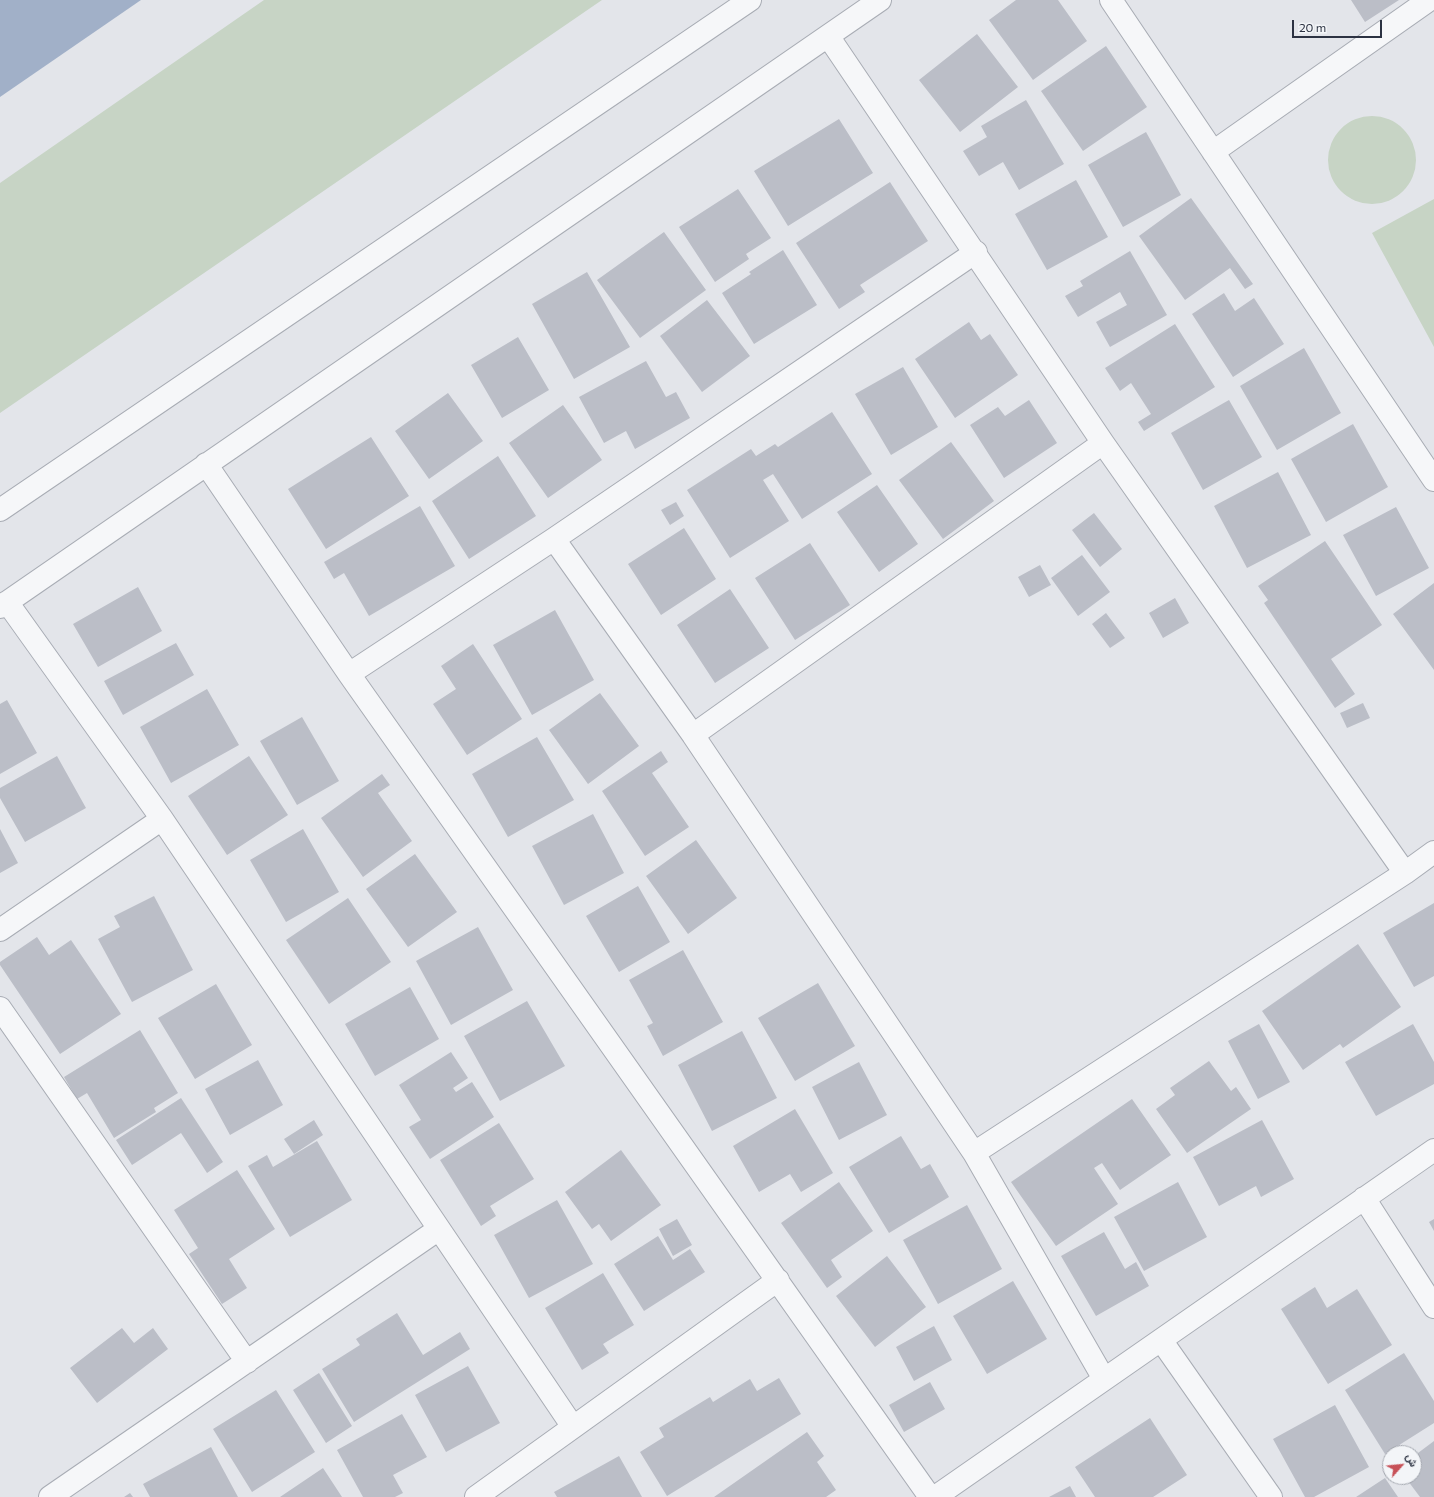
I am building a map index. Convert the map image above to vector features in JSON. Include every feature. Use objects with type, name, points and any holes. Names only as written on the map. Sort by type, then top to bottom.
[{"type":"street","points":[[0,510],[750,0]]},
{"type":"street","points":[[572,1427],[162,819],[4,605],[206,464],[880,0]]},
{"type":"street","points":[[1111,0],[1213,152],[1427,455],[1434,480]]},
{"type":"street","points":[[1213,152],[1429,0]]},
{"type":"street","points":[[828,36],[976,252],[1103,443],[1405,873]]},
{"type":"street","points":[[349,674],[554,539],[976,252]]},
{"type":"street","points":[[694,735],[1103,443]]},
{"type":"street","points":[[206,464],[349,674],[930,1497]]},
{"type":"street","points":[[554,539],[694,735],[974,1153],[1104,1379]]},
{"type":"street","points":[[0,930],[162,819]]},
{"type":"street","points":[[974,1153],[1405,873],[1434,852]]},
{"type":"street","points":[[0,1008],[247,1362]]},
{"type":"street","points":[[935,1497],[1434,1150]]},
{"type":"street","points":[[1364,1198],[1434,1307]]},
{"type":"street","points":[[50,1497],[439,1229]]},
{"type":"street","points":[[476,1497],[778,1280]]},
{"type":"street","points":[[1161,1340],[1271,1497]]},
{"type":"green space","points":[[264,0],[602,0],[0,413],[0,183]]},
{"type":"green space","points":[[1372,116],[1389,120],[1403,129],[1412,143],[1416,160],[1412,177],[1403,191],[1389,200],[1372,204],[1355,200],[1341,191],[1332,177],[1328,160],[1332,143],[1341,129],[1355,120]]},
{"type":"green space","points":[[1434,199],[1434,347],[1372,233]]},
{"type":"water","points":[[0,0],[141,0],[0,97]]},
{"type":"building","points":[[1016,0],[1058,0],[1087,41],[1033,80],[989,20]]},
{"type":"building","points":[[1351,0],[1399,0],[1365,22]]},
{"type":"building","points":[[977,34],[1018,87],[960,132],[919,80]]},
{"type":"building","points":[[1106,46],[1147,107],[1083,151],[1041,91]]},
{"type":"building","points":[[1026,100],[1064,164],[1019,190],[1003,162],[979,176],[963,151],[987,137],[981,126]]},
{"type":"building","points":[[839,119],[873,173],[788,226],[754,171]]},
{"type":"building","points":[[1146,132],[1181,195],[1123,227],[1088,165]]},
{"type":"building","points":[[1076,180],[1108,237],[1047,270],[1015,214]]},
{"type":"building","points":[[890,182],[928,241],[860,285],[865,292],[839,309],[796,243]]},
{"type":"building","points":[[738,189],[771,238],[746,254],[749,259],[715,282],[679,227]]},
{"type":"building","points":[[1191,198],[1253,284],[1245,289],[1230,268],[1185,300],[1139,236]]},
{"type":"building","points":[[664,232],[706,290],[640,338],[597,280]]},
{"type":"building","points":[[783,250],[817,305],[754,344],[722,293],[751,274],[749,272]]},
{"type":"building","points":[[1130,251],[1167,315],[1110,347],[1096,322],[1127,305],[1120,292],[1078,317],[1065,296],[1083,286],[1080,281]]},
{"type":"building","points":[[587,272],[630,347],[574,379],[532,304]]},
{"type":"building","points":[[1224,293],[1235,311],[1254,298],[1284,344],[1233,377],[1192,314]]},
{"type":"building","points":[[707,300],[750,356],[702,392],[660,336]]},
{"type":"building","points":[[969,322],[981,340],[990,334],[1018,375],[955,418],[915,359]]},
{"type":"building","points":[[1175,324],[1215,387],[1144,431],[1138,422],[1151,414],[1131,383],[1120,391],[1105,368]]},
{"type":"building","points":[[518,337],[549,390],[502,418],[471,365]]},
{"type":"building","points":[[1304,348],[1341,413],[1277,450],[1240,386]]},
{"type":"building","points":[[646,361],[666,397],[676,392],[690,418],[635,449],[626,431],[604,443],[579,397]]},
{"type":"building","points":[[903,367],[938,427],[891,455],[855,394]]},
{"type":"building","points":[[448,393],[483,441],[429,479],[395,431]]},
{"type":"building","points":[[1029,400],[1057,443],[1004,478],[970,425],[998,407],[1005,416]]},
{"type":"building","points":[[1229,400],[1262,457],[1203,490],[1171,433]]},
{"type":"building","points":[[563,405],[602,460],[548,498],[509,443]]},
{"type":"building","points":[[832,412],[872,474],[802,519],[773,474],[763,480],[789,521],[730,558],[687,490],[751,449],[756,456],[775,444],[778,447]]},
{"type":"building","points":[[1353,424],[1388,487],[1326,522],[1291,459]]},
{"type":"building","points":[[371,437],[409,496],[326,549],[288,489]]},
{"type":"building","points":[[951,442],[994,501],[943,539],[899,480]]},
{"type":"building","points":[[498,456],[536,516],[469,559],[432,501]]},
{"type":"building","points":[[1278,472],[1311,535],[1247,568],[1214,506]]},
{"type":"building","points":[[877,485],[918,544],[879,572],[837,512]]},
{"type":"building","points":[[676,502],[684,516],[670,525],[661,510]]},
{"type":"building","points":[[420,506],[455,566],[369,616],[344,573],[334,579],[324,562]]},
{"type":"building","points":[[1396,507],[1429,568],[1376,596],[1343,535]]},
{"type":"building","points":[[1094,513],[1122,549],[1100,567],[1072,530]]},
{"type":"building","points":[[684,528],[716,579],[661,615],[628,564]]},
{"type":"building","points":[[1325,541],[1382,625],[1331,659],[1355,694],[1335,708],[1264,603],[1268,600],[1258,586]]},
{"type":"building","points":[[810,543],[850,605],[795,640],[755,578]]},
{"type":"building","points":[[1082,555],[1110,592],[1078,616],[1051,578]]},
{"type":"building","points":[[1040,565],[1051,585],[1029,597],[1018,577]]},
{"type":"building","points":[[1434,583],[1434,670],[1393,614]]},
{"type":"building","points":[[138,587],[162,631],[98,667],[73,624]]},
{"type":"building","points":[[730,589],[769,648],[715,683],[677,625]]},
{"type":"building","points":[[1175,598],[1189,623],[1163,638],[1149,613]]},
{"type":"building","points":[[555,610],[594,680],[532,715],[493,645]]},
{"type":"building","points":[[1106,613],[1125,638],[1110,648],[1092,624]]},
{"type":"building","points":[[176,643],[194,675],[123,715],[104,681]]},
{"type":"building","points":[[473,644],[522,719],[467,755],[433,704],[456,689],[441,666]]},
{"type":"building","points":[[207,689],[239,745],[171,783],[140,727]]},
{"type":"building","points":[[600,693],[639,746],[588,784],[549,730]]},
{"type":"building","points":[[7,700],[37,753],[0,774],[0,704]]},
{"type":"building","points":[[1363,703],[1370,718],[1347,728],[1340,713]]},
{"type":"building","points":[[302,717],[339,781],[297,805],[260,741]]},
{"type":"building","points":[[537,737],[574,800],[508,837],[472,774]]},
{"type":"building","points":[[661,751],[668,762],[652,773],[689,827],[645,856],[602,791]]},
{"type":"building","points":[[57,756],[86,808],[25,842],[0,798],[0,788]]},
{"type":"building","points":[[249,756],[288,815],[227,855],[188,796]]},
{"type":"building","points":[[382,774],[390,785],[378,793],[412,841],[363,877],[321,818]]},
{"type":"building","points":[[593,814],[624,873],[564,905],[532,846]]},
{"type":"building","points":[[0,829],[18,863],[0,873]]},
{"type":"building","points":[[303,829],[339,892],[286,922],[250,860]]},
{"type":"building","points":[[696,840],[737,898],[688,934],[646,876]]},
{"type":"building","points":[[415,854],[457,912],[408,947],[366,889]]},
{"type":"building","points":[[638,886],[670,942],[619,972],[586,916]]},
{"type":"building","points":[[154,896],[193,970],[132,1002],[98,939],[120,927],[114,916]]},
{"type":"building","points":[[348,898],[391,962],[329,1004],[286,940]]},
{"type":"building","points":[[1434,903],[1434,976],[1414,987],[1383,933]]},
{"type":"building","points":[[478,927],[513,990],[451,1025],[416,961]]},
{"type":"building","points":[[37,937],[49,955],[71,940],[121,1014],[60,1054],[0,965],[0,962]]},
{"type":"building","points":[[1358,944],[1401,1007],[1343,1048],[1340,1044],[1303,1070],[1262,1011]]},
{"type":"building","points":[[683,950],[723,1022],[663,1056],[647,1026],[653,1023],[629,980]]},
{"type":"building","points":[[818,983],[855,1046],[795,1081],[758,1018]]},
{"type":"building","points":[[216,984],[252,1045],[195,1079],[158,1018]]},
{"type":"building","points":[[410,987],[439,1039],[375,1076],[345,1024]]},
{"type":"building","points":[[527,1001],[565,1066],[500,1101],[464,1036]]},
{"type":"building","points":[[1259,1024],[1290,1082],[1258,1099],[1228,1041]]},
{"type":"building","points":[[1413,1024],[1434,1062],[1434,1084],[1376,1116],[1345,1062]]},
{"type":"building","points":[[140,1030],[178,1093],[154,1108],[156,1112],[114,1138],[87,1093],[77,1099],[64,1077]]},
{"type":"building","points":[[742,1031],[777,1098],[712,1131],[678,1065]]},
{"type":"building","points":[[451,1052],[468,1078],[453,1088],[456,1092],[472,1082],[494,1117],[430,1159],[409,1127],[421,1120],[399,1085]]},
{"type":"building","points":[[258,1060],[283,1105],[230,1135],[205,1089]]},
{"type":"building","points":[[1209,1061],[1231,1091],[1236,1087],[1251,1109],[1187,1153],[1156,1109],[1175,1095],[1170,1088]]},
{"type":"building","points":[[859,1062],[887,1115],[839,1140],[812,1087]]},
{"type":"building","points":[[181,1098],[223,1162],[207,1173],[181,1133],[132,1165],[116,1140]]},
{"type":"building","points":[[1132,1099],[1171,1155],[1120,1190],[1102,1163],[1094,1168],[1118,1204],[1056,1246],[1011,1182]]},
{"type":"building","points":[[795,1109],[833,1173],[801,1192],[790,1174],[759,1192],[733,1146]]},
{"type":"building","points":[[314,1120],[323,1135],[294,1154],[284,1139]]},
{"type":"building","points":[[1262,1120],[1294,1179],[1261,1197],[1256,1186],[1219,1206],[1193,1157]]},
{"type":"building","points":[[499,1123],[534,1179],[490,1206],[496,1216],[481,1226],[440,1160]]},
{"type":"building","points":[[901,1136],[921,1169],[930,1164],[949,1197],[889,1233],[849,1167]]},
{"type":"building","points":[[317,1141],[352,1200],[290,1237],[248,1166],[267,1155],[273,1167]]},
{"type":"building","points":[[621,1150],[661,1205],[611,1241],[599,1224],[592,1229],[565,1192]]},
{"type":"building","points":[[237,1170],[275,1229],[229,1259],[247,1288],[222,1304],[189,1254],[198,1248],[174,1210]]},
{"type":"building","points":[[839,1182],[873,1231],[831,1260],[842,1277],[827,1288],[781,1223]]},
{"type":"building","points":[[1178,1182],[1207,1237],[1144,1271],[1114,1217]]},
{"type":"building","points":[[557,1200],[593,1264],[529,1298],[494,1235]]},
{"type":"building","points":[[967,1205],[1002,1269],[938,1304],[903,1240]]},
{"type":"building","points":[[677,1219],[692,1245],[673,1256],[659,1229]]},
{"type":"building","points":[[1434,1219],[1434,1231],[1429,1222]]},
{"type":"building","points":[[1104,1232],[1125,1269],[1136,1262],[1149,1286],[1096,1316],[1061,1256]]},
{"type":"building","points":[[658,1236],[673,1260],[690,1249],[705,1272],[644,1311],[614,1264]]},
{"type":"building","points":[[887,1256],[926,1307],[875,1347],[836,1296]]},
{"type":"building","points":[[603,1273],[634,1325],[603,1344],[609,1353],[582,1370],[545,1308]]},
{"type":"building","points":[[1013,1281],[1047,1339],[987,1374],[953,1316]]},
{"type":"building","points":[[1315,1287],[1327,1308],[1357,1289],[1392,1345],[1328,1384],[1281,1309]]},
{"type":"building","points":[[397,1313],[423,1355],[460,1332],[470,1349],[354,1422],[322,1369],[360,1345],[356,1339]]},
{"type":"building","points":[[934,1326],[952,1360],[914,1381],[896,1347]]},
{"type":"building","points":[[122,1328],[134,1343],[153,1328],[168,1349],[97,1403],[70,1368]]},
{"type":"building","points":[[1404,1353],[1434,1401],[1434,1423],[1399,1445],[1382,1445],[1382,1449],[1345,1390]]},
{"type":"building","points":[[468,1366],[500,1423],[446,1452],[415,1395]]},
{"type":"building","points":[[319,1373],[352,1426],[326,1443],[293,1390]]},
{"type":"building","points":[[779,1378],[801,1414],[667,1496],[640,1452],[664,1437],[659,1428],[710,1397],[713,1402],[750,1379],[757,1391]]},
{"type":"building","points":[[930,1382],[945,1409],[904,1432],[889,1405]]},
{"type":"building","points":[[276,1390],[315,1452],[252,1492],[213,1429]]},
{"type":"building","points":[[1335,1405],[1369,1467],[1314,1497],[1305,1497],[1273,1439]]},
{"type":"building","points":[[402,1414],[427,1457],[393,1475],[403,1493],[395,1497],[363,1497],[337,1450]]},
{"type":"building","points":[[1150,1418],[1187,1475],[1153,1497],[1095,1497],[1075,1467]]},
{"type":"building","points":[[807,1432],[824,1456],[817,1462],[836,1490],[826,1497],[714,1497]]},
{"type":"building","points":[[1434,1441],[1434,1497],[1420,1497],[1411,1485],[1422,1485],[1422,1450]]},
{"type":"building","points":[[211,1447],[238,1497],[150,1497],[143,1484]]},
{"type":"building","points":[[619,1456],[642,1497],[557,1497],[554,1492]]},
{"type":"building","points":[[323,1468],[342,1497],[280,1497]]},
{"type":"building","points":[[1382,1480],[1382,1485],[1390,1485],[1398,1497],[1356,1497]]},
{"type":"building","points":[[1070,1486],[1076,1497],[1049,1497]]},
{"type":"building","points":[[130,1493],[133,1497],[124,1497]]}]
